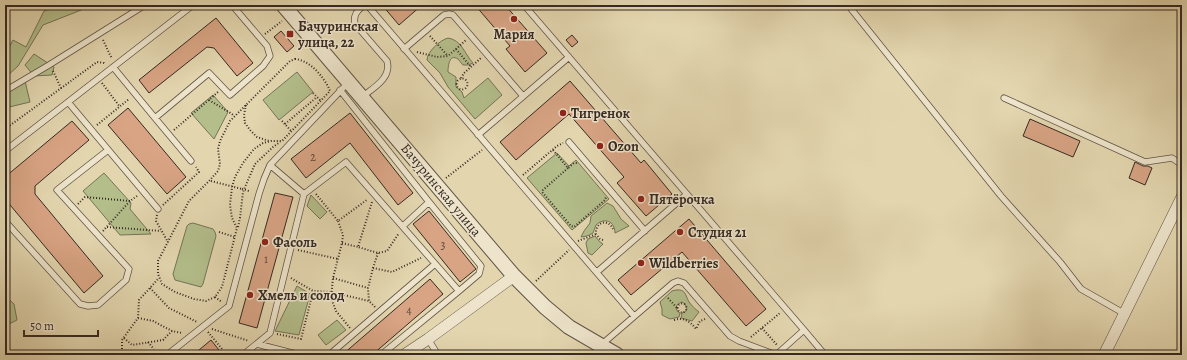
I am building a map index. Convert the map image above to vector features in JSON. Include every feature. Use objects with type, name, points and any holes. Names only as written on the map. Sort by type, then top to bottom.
[{"type":"street","name":"Бачуринская улица","points":[[284,12],[345,87],[362,97],[514,276],[555,316],[581,336],[617,355]]},
{"type":"street","points":[[1104,355],[1182,197]]},
{"type":"street","points":[[404,355],[514,276]]},
{"type":"lane","points":[[5,91],[145,5]]},
{"type":"lane","points":[[5,151],[99,78],[112,64],[193,5]]},
{"type":"lane","points":[[155,118],[210,73],[230,96],[263,66],[270,56],[267,46],[232,5]]},
{"type":"lane","points":[[362,97],[385,77],[388,66],[387,61],[355,24],[355,14],[365,5],[634,316]]},
{"type":"lane","points":[[524,5],[826,355]]},
{"type":"lane","points":[[848,5],[1001,196],[1060,262],[1081,289],[1125,314]]},
{"type":"lane","points":[[404,49],[444,15],[453,15],[523,96]]},
{"type":"lane","points":[[478,135],[569,57]]},
{"type":"lane","points":[[112,64],[191,161]]},
{"type":"lane","points":[[167,355],[229,306],[261,189],[270,165],[345,87],[429,202],[481,266],[479,274],[381,355]]},
{"type":"lane","points":[[1004,98],[1145,162],[1172,158],[1182,165]]},
{"type":"lane","points":[[68,102],[158,209]]},
{"type":"lane","points":[[569,142],[645,231]]},
{"type":"lane","points":[[5,221],[80,304],[88,306],[98,305],[126,280],[129,269],[57,190],[108,150]]},
{"type":"lane","points":[[243,355],[270,333],[304,194],[346,162],[459,291]]},
{"type":"lane","points":[[270,165],[304,194]]},
{"type":"lane","points":[[597,272],[687,194]]},
{"type":"lane","points":[[402,226],[429,202]]},
{"type":"lane","points":[[329,355],[435,264]]},
{"type":"lane","points":[[600,346],[674,282],[684,283],[730,336],[744,343],[776,354],[804,330]]},
{"type":"lane","points":[[428,339],[438,355]]},
{"type":"lane","points":[[257,344],[300,355]]},
{"type":"path","points":[[1177,5],[1182,9]]},
{"type":"path","points":[[260,38],[284,12]]},
{"type":"path","points":[[426,30],[448,56]]},
{"type":"path","points":[[5,129],[97,62],[104,63],[106,66],[112,64],[100,34]]},
{"type":"path","points":[[404,49],[437,57],[448,56],[471,36]]},
{"type":"path","points":[[456,49],[471,66]]},
{"type":"path","points":[[461,78],[466,79],[468,83],[466,88],[463,89],[459,88],[457,85],[458,80],[486,53]]},
{"type":"path","points":[[295,59],[301,59],[312,66],[328,85],[330,91],[292,132],[255,164],[244,192],[240,218],[222,287],[215,297],[206,301],[194,299],[175,292],[162,284],[158,274],[158,261],[189,201],[218,171],[220,164],[218,149],[220,141],[230,121],[247,104],[290,61],[295,59]]},
{"type":"path","points":[[49,65],[61,88]]},
{"type":"path","points":[[99,78],[120,106]]},
{"type":"path","points":[[169,134],[223,88]]},
{"type":"path","points":[[313,93],[321,101]]},
{"type":"path","points":[[91,130],[135,94]]},
{"type":"path","points":[[285,124],[317,97]]},
{"type":"path","points":[[208,100],[234,116]]},
{"type":"path","points":[[247,104],[244,115],[245,123],[257,137],[271,141]]},
{"type":"path","points":[[5,121],[9,126]]},
{"type":"path","points":[[282,121],[292,132]]},
{"type":"path","points":[[237,228],[232,218],[230,205],[232,186],[235,177],[243,163],[254,149],[263,143],[282,141]]},
{"type":"path","points":[[517,180],[561,144],[569,142]]},
{"type":"path","points":[[442,181],[488,146]]},
{"type":"path","points":[[553,150],[568,168]]},
{"type":"path","points":[[168,242],[156,221],[158,209],[199,172],[191,161]]},
{"type":"path","points":[[578,164],[575,163],[568,168],[542,192],[571,226],[574,226],[605,200],[605,196]]},
{"type":"path","points":[[210,180],[249,191]]},
{"type":"path","points":[[311,188],[338,221],[344,235],[333,278],[331,298],[336,311],[354,334]]},
{"type":"path","points":[[338,221],[374,194]]},
{"type":"path","points":[[358,247],[374,194]]},
{"type":"path","points":[[73,208],[85,197],[130,201],[99,235]]},
{"type":"path","points":[[604,240],[600,239],[596,234],[596,228],[600,223],[604,222],[610,224],[613,230]]},
{"type":"path","points":[[342,244],[378,253],[387,251],[402,226]]},
{"type":"path","points":[[106,227],[161,231]]},
{"type":"path","points":[[219,232],[235,236]]},
{"type":"path","points":[[532,284],[572,244],[596,234]]},
{"type":"path","points":[[292,248],[338,260]]},
{"type":"path","points":[[369,301],[368,288],[378,253]]},
{"type":"path","points":[[373,268],[392,272],[427,254]]},
{"type":"path","points":[[285,274],[313,291],[331,292],[369,301],[380,312]]},
{"type":"path","points":[[122,355],[122,340],[138,318],[139,300],[159,278]]},
{"type":"path","points":[[333,278],[368,288]]},
{"type":"path","points":[[150,288],[169,308],[204,326],[257,344]]},
{"type":"path","points":[[270,333],[301,339],[313,291]]},
{"type":"path","points":[[663,292],[681,312]]},
{"type":"path","points":[[677,309],[679,304],[684,304],[686,309],[681,312],[680,318]]},
{"type":"path","points":[[744,343],[785,308]]},
{"type":"path","points":[[674,320],[680,318],[688,321],[696,329],[700,321],[710,314]]},
{"type":"path","points":[[124,338],[132,345],[163,340],[172,330],[153,321],[138,318]]},
{"type":"path","points":[[204,326],[227,355]]},
{"type":"path","points":[[762,328],[776,354]]},
{"type":"path","points":[[148,342],[154,349]]},
{"type":"green space","points":[[55,5],[94,5],[43,25],[18,66],[5,78],[5,55],[13,40],[26,47],[44,11],[53,8]]},
{"type":"green space","points":[[448,38],[453,39],[460,45],[473,63],[463,65],[458,59],[453,58],[449,64],[448,72],[456,77],[456,87],[462,92],[464,98],[488,78],[502,95],[475,119],[448,87],[440,73],[427,60],[429,53],[434,47],[441,41]]},
{"type":"green space","points":[[34,54],[54,67],[52,75],[34,76],[25,65]]},
{"type":"green space","points":[[297,72],[313,92],[279,120],[263,100]]},
{"type":"green space","points":[[25,81],[30,102],[5,108],[5,88]]},
{"type":"green space","points":[[213,95],[228,112],[214,139],[191,113]]},
{"type":"green space","points":[[557,153],[569,166],[576,160],[609,199],[572,230],[527,178]]},
{"type":"green space","points":[[104,173],[131,203],[130,209],[151,234],[120,235],[83,191]]},
{"type":"green space","points":[[311,195],[327,212],[320,219],[307,206]]},
{"type":"green space","points":[[607,203],[613,206],[621,219],[629,226],[615,233],[615,229],[611,223],[602,221],[596,225],[593,233],[581,237],[590,223],[591,216]]},
{"type":"green space","points":[[193,223],[213,229],[216,236],[201,287],[175,280],[173,274],[187,226]]},
{"type":"green space","points":[[595,236],[603,244],[592,255],[588,253],[586,243],[588,239]]},
{"type":"green space","points":[[297,286],[310,294],[299,335],[275,331]]},
{"type":"green space","points":[[682,290],[689,302],[699,312],[692,321],[681,318],[682,313],[687,309],[685,304],[682,302],[676,306],[680,313],[679,317],[670,319],[662,315],[660,302],[672,291]]},
{"type":"green space","points":[[5,296],[14,304],[17,320],[5,326]]},
{"type":"green space","points":[[337,320],[346,330],[326,345],[318,335]]},
{"type":"building","points":[[382,5],[422,5],[399,25]]},
{"type":"building","points":[[475,5],[505,5],[547,53],[525,72],[506,49],[510,46]]},
{"type":"building","points":[[216,18],[253,63],[237,76],[214,48],[207,47],[149,93],[139,80]]},
{"type":"building","points":[[281,31],[294,46],[287,52],[274,37]]},
{"type":"building","points":[[572,35],[578,42],[572,47],[566,40]]},
{"type":"building","points":[[570,81],[641,163],[644,160],[672,194],[646,216],[617,183],[624,177],[569,114],[516,160],[500,142]]},
{"type":"building","points":[[128,108],[186,177],[167,194],[108,125]]},
{"type":"building","points":[[350,113],[413,193],[398,205],[350,143],[306,178],[291,159]]},
{"type":"building","points":[[1030,119],[1080,141],[1073,157],[1023,136]]},
{"type":"building","points":[[72,121],[89,140],[35,186],[35,194],[103,276],[84,293],[5,199],[5,177]]},
{"type":"building","points":[[1135,162],[1152,168],[1145,185],[1129,178]]},
{"type":"building","points":[[275,193],[293,197],[257,328],[239,323]]},
{"type":"building","points":[[429,211],[476,269],[460,282],[413,224]]},
{"type":"building","points":[[689,219],[766,309],[746,326],[682,252],[631,295],[618,280]]},
{"type":"building","points":[[430,279],[443,294],[372,355],[342,355]]},
{"type":"building","points":[[211,340],[223,355],[193,355]]},
{"type":"place","name":"Мария","points":[[514,19]]},
{"type":"place","name":"Бачуринская улица, 22","points":[[290,34]]},
{"type":"place","name":"Тигренок","points":[[563,113]]},
{"type":"place","name":"Ozon","points":[[600,146]]},
{"type":"place","name":"Пятёрочка","points":[[641,199]]},
{"type":"place","name":"Студия 21","points":[[680,232]]},
{"type":"place","name":"Фасоль","points":[[265,242]]},
{"type":"place","name":"Wildberries","points":[[641,263]]},
{"type":"place","name":"Хмель и солод","points":[[250,295]]}]
